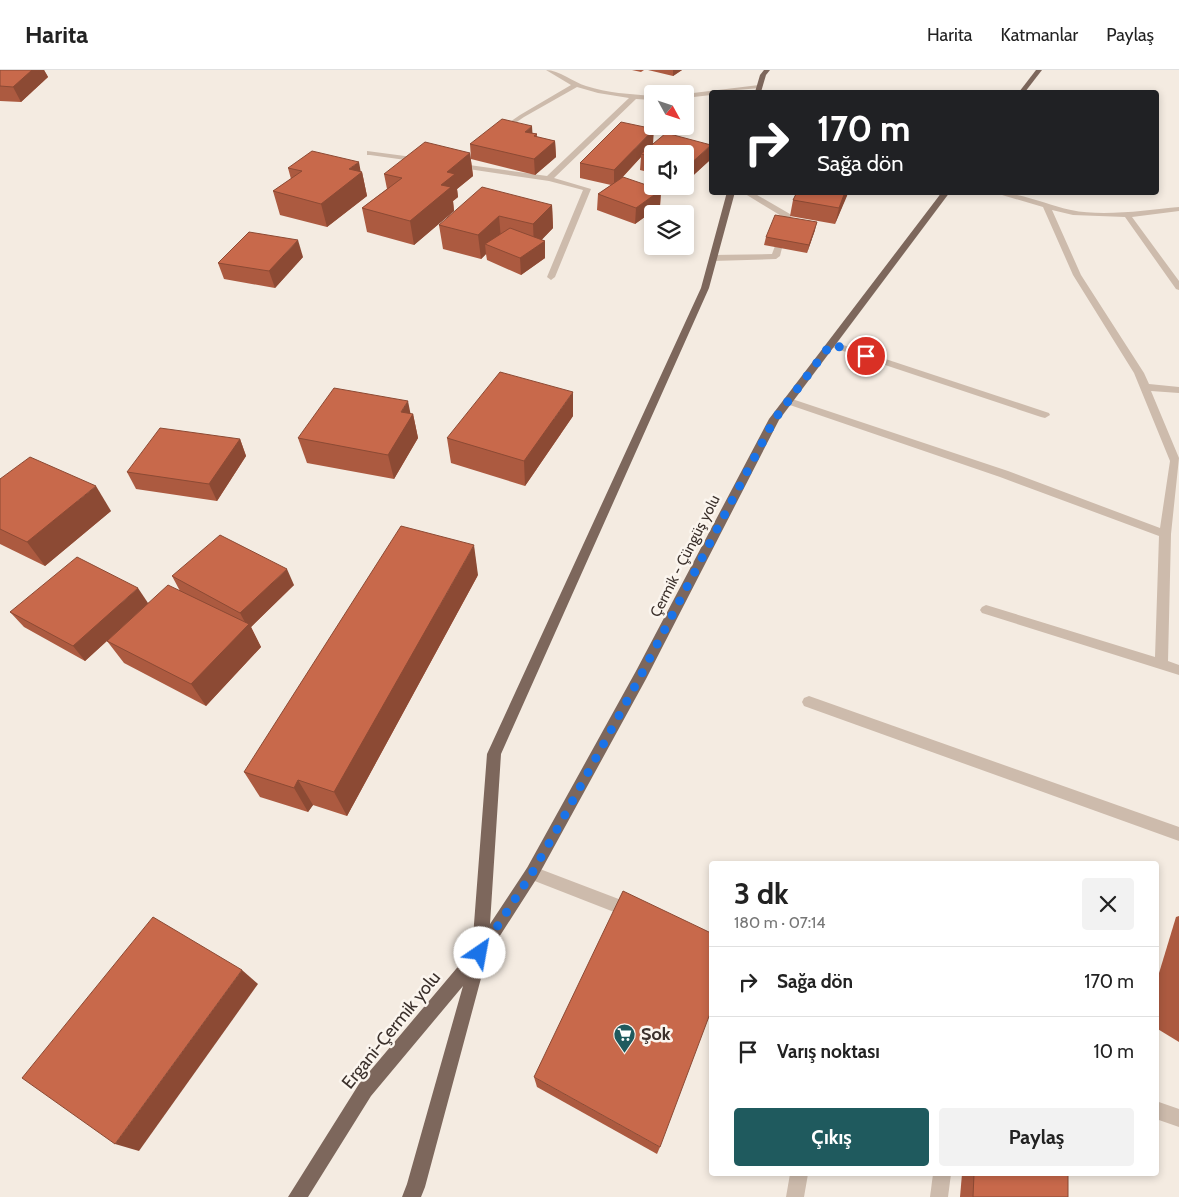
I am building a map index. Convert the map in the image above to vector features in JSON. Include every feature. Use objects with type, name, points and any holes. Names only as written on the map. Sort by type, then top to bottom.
[{"type":"main road","points":[[758,90],[762,75],[767,70]]},
{"type":"main road","points":[[1024,90],[1039,70]]},
{"type":"main road","points":[[411,1197],[416,1187],[480,953],[494,754],[705,288],[730,195]]},
{"type":"main road","name":"Çermik - Çüngüş yolu","points":[[480,953],[532,873],[641,675],[774,420],[944,195]]},
{"type":"main road","name":"Ergani-Çermik yolu","points":[[297,1197],[365,1090],[480,953]]},
{"type":"street","points":[[549,70],[575,86],[644,98]]},
{"type":"street","points":[[497,132],[575,86]]},
{"type":"street","points":[[694,95],[709,93]]},
{"type":"street","points":[[550,179],[634,97]]},
{"type":"street","points":[[370,153],[428,162]]},
{"type":"street","points":[[448,164],[460,163],[550,179],[587,189],[551,277]]},
{"type":"street","points":[[751,195],[787,216],[784,225]]},
{"type":"street","points":[[1006,195],[1073,213],[1127,215],[1179,210]]},
{"type":"street","points":[[1047,207],[1077,276],[1139,373],[1175,461],[1165,534],[1161,664]]},
{"type":"street","points":[[1127,215],[1179,287]]},
{"type":"street","points":[[713,258],[776,256],[778,248]]},
{"type":"street","points":[[831,344],[1045,415]]},
{"type":"street","points":[[1144,387],[1179,390]]},
{"type":"street","points":[[788,401],[1004,474],[1165,534]]},
{"type":"street","points":[[986,610],[1179,670]]},
{"type":"street","points":[[809,702],[1179,834]]},
{"type":"street","points":[[532,873],[649,917]]},
{"type":"street","points":[[1159,1111],[1179,1118]]},
{"type":"street","points":[[794,1197],[799,1176]]},
{"type":"street","points":[[939,1197],[942,1176]]},
{"type":"building","points":[[0,70],[32,70],[13,87],[0,86]]},
{"type":"building","points":[[502,119],[532,126],[525,132],[537,134],[534,136],[555,141],[534,159],[470,144]]},
{"type":"building","points":[[621,122],[644,127],[644,135],[648,135],[614,170],[580,163]]},
{"type":"building","points":[[664,135],[674,135],[709,144],[709,147],[694,161],[694,145],[652,145]]},
{"type":"building","points":[[425,142],[470,153],[447,172],[455,174],[441,185],[451,187],[410,221],[362,208],[402,178],[384,174]]},
{"type":"building","points":[[312,151],[359,162],[349,169],[362,172],[321,204],[273,191],[302,171],[288,168]]},
{"type":"building","points":[[623,177],[644,184],[644,195],[654,195],[636,208],[598,194]]},
{"type":"building","points":[[482,187],[552,205],[533,224],[499,216],[478,235],[439,225]]},
{"type":"building","points":[[796,195],[844,195],[839,208],[793,200]]},
{"type":"building","points":[[775,215],[817,222],[809,245],[766,237]]},
{"type":"building","points":[[510,228],[545,241],[520,258],[485,244]]},
{"type":"building","points":[[249,232],[298,240],[269,271],[218,263]]},
{"type":"building","points":[[500,372],[573,392],[524,461],[447,438]]},
{"type":"building","points":[[334,388],[408,401],[401,412],[413,414],[388,455],[298,438]]},
{"type":"building","points":[[160,428],[240,439],[209,484],[127,472]]},
{"type":"building","points":[[30,457],[96,486],[27,542],[0,529],[0,479]]},
{"type":"building","points":[[401,526],[474,545],[334,792],[298,780],[294,788],[244,772]]},
{"type":"building","points":[[220,535],[287,569],[240,613],[172,576]]},
{"type":"building","points":[[77,557],[138,588],[73,646],[10,612]]},
{"type":"building","points":[[168,585],[249,624],[191,684],[107,641]]},
{"type":"building","points":[[623,891],[709,932],[709,1016],[660,1147],[534,1077]]},
{"type":"building","points":[[153,917],[242,970],[115,1144],[22,1078]]},
{"type":"building","points":[[974,1176],[1068,1176],[1068,1197],[973,1197]]},
{"type":"place","name":"Şok","points":[[625,1053]]},
{"type":"route","points":[[480,953],[532,873],[560,824],[641,675],[774,420],[831,344],[866,356]]}]
